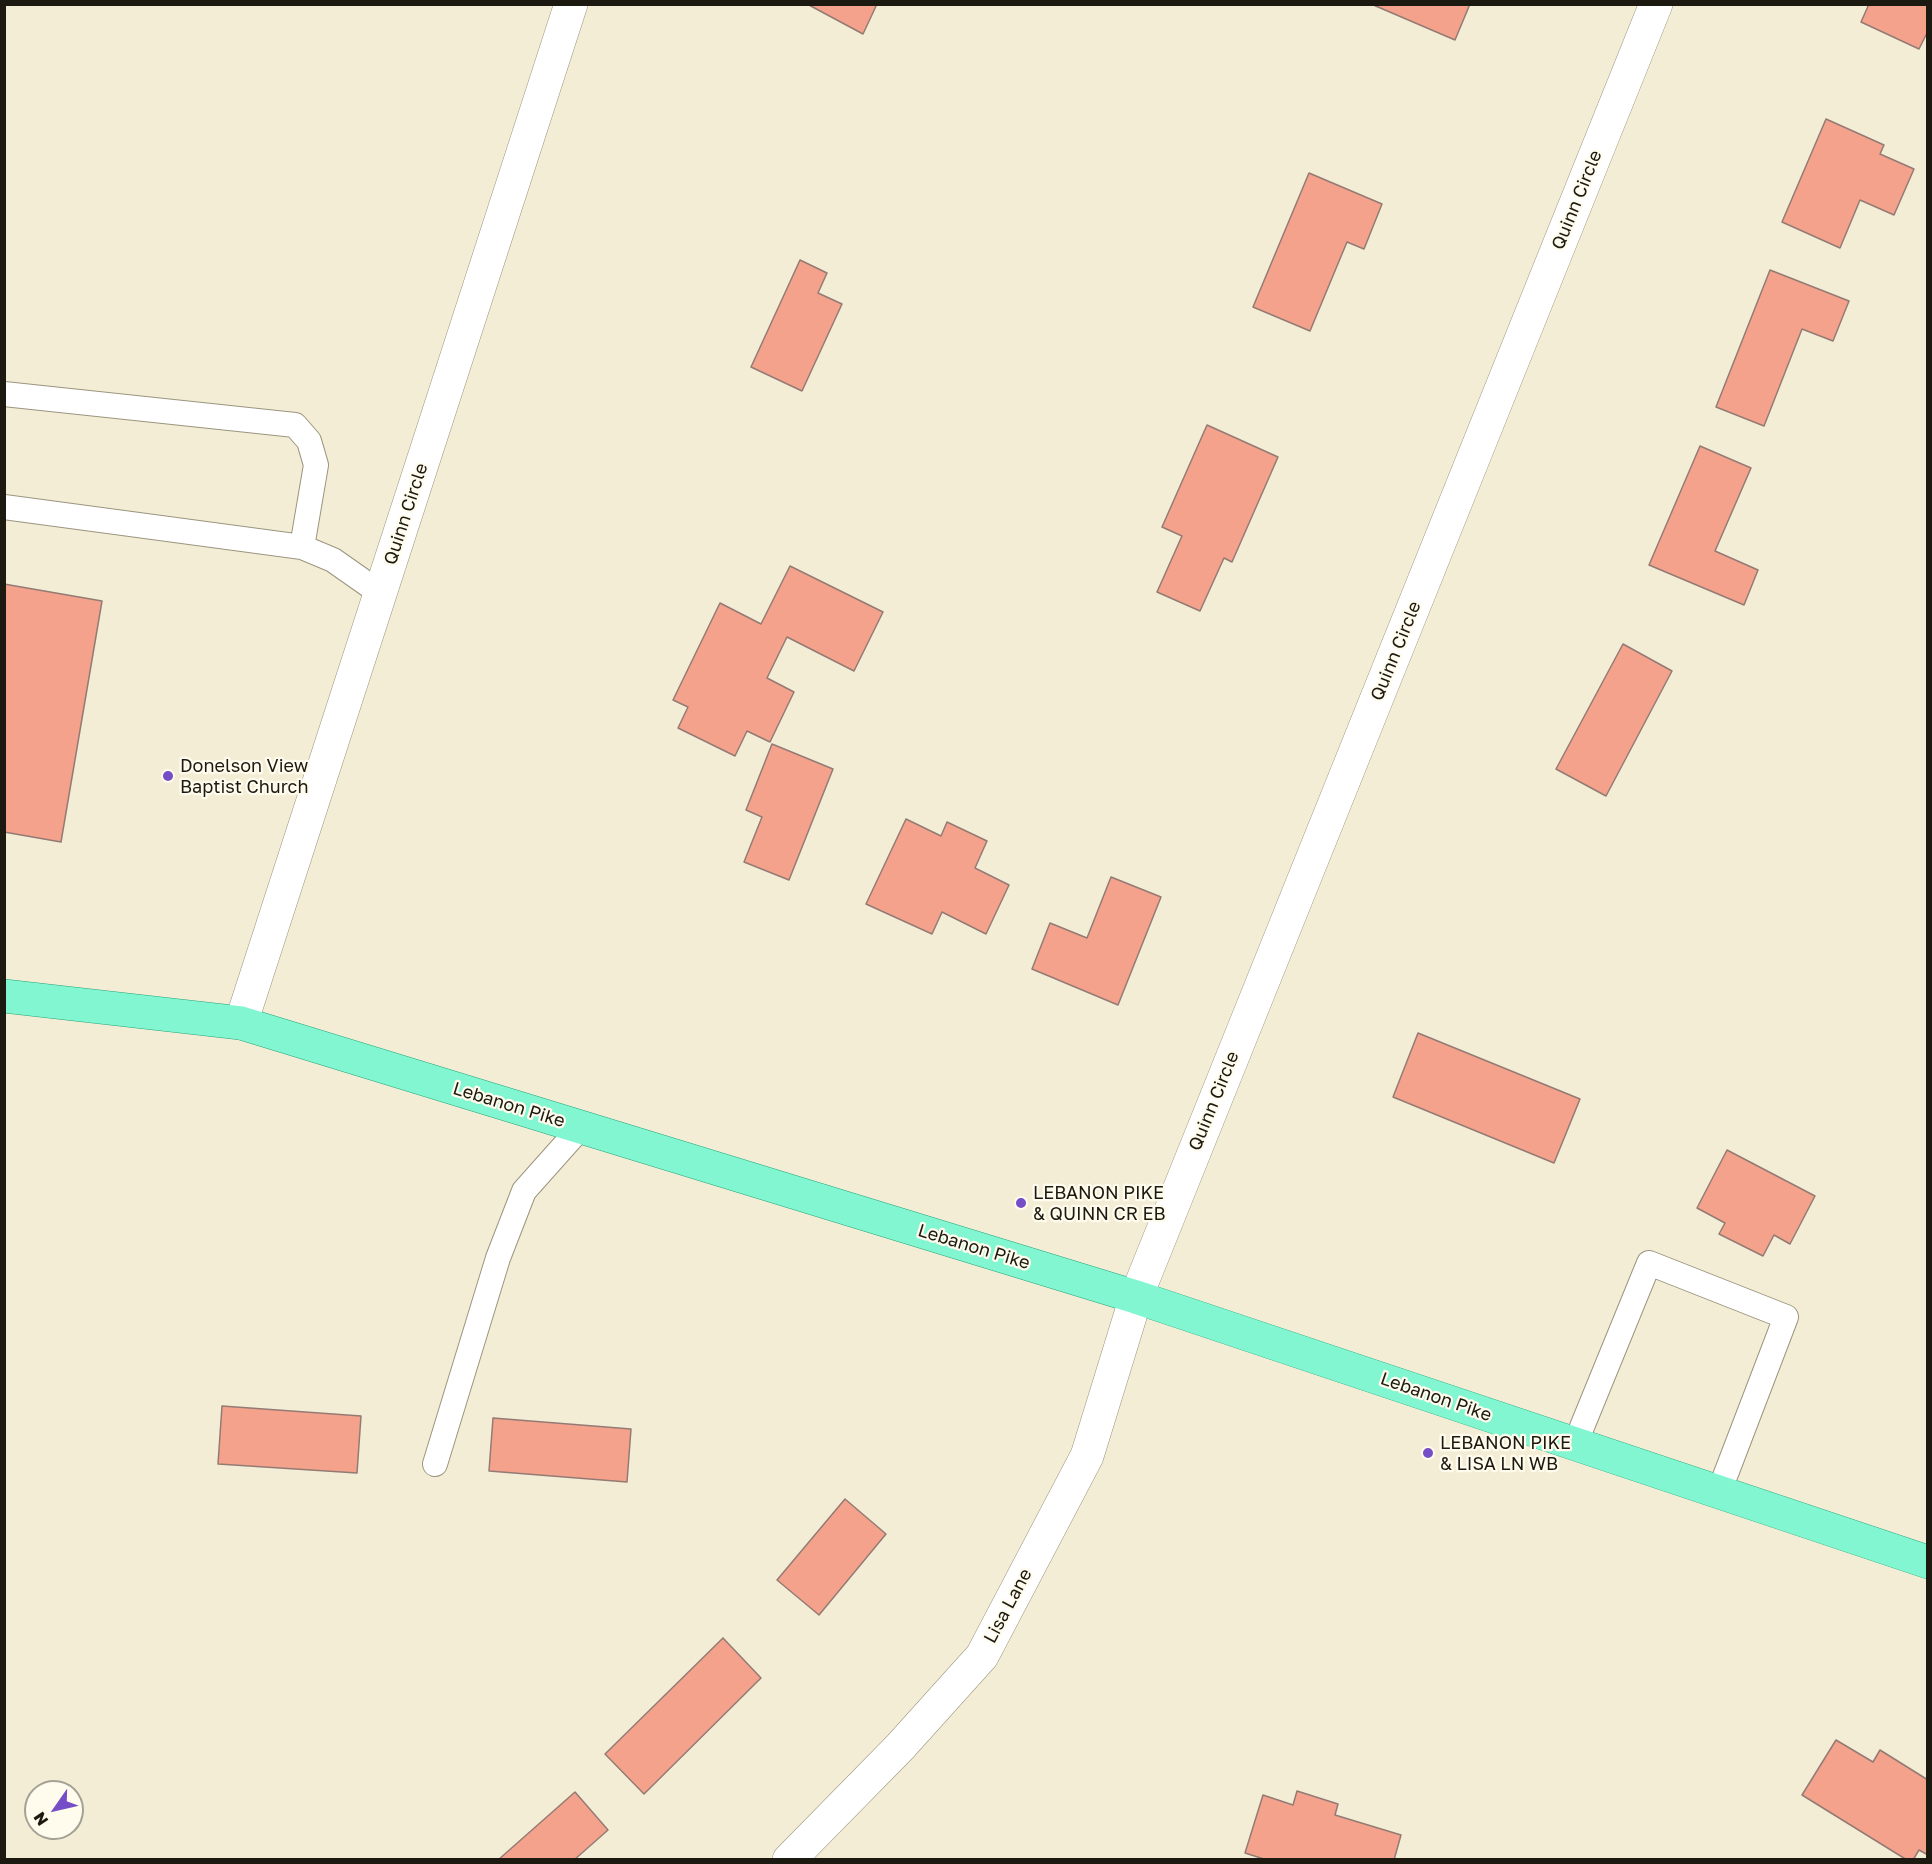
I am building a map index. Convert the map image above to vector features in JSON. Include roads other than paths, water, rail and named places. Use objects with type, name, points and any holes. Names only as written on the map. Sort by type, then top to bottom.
[{"type":"main road","name":"Lebanon Pike","points":[[4,996],[241,1023],[1136,1297],[1928,1562]]},
{"type":"street","name":"Quinn Circle","points":[[241,1023],[571,4]]},
{"type":"street","name":"Quinn Circle","points":[[1136,1297],[1656,4]]},
{"type":"street","name":"Lisa Lane","points":[[789,1860],[900,1747],[982,1656],[1087,1456],[1136,1297]]},
{"type":"lane","points":[[4,394],[295,425],[309,441],[316,465],[302,547]]},
{"type":"lane","points":[[4,507],[302,547],[333,560],[380,593]]},
{"type":"lane","points":[[435,1464],[498,1258],[524,1191],[581,1127]]},
{"type":"lane","points":[[1575,1444],[1649,1263],[1786,1317],[1719,1492]]},
{"type":"place","name":"Donelson View Baptist Church","points":[[168,776]]},
{"type":"place","name":"LEBANON PIKE & QUINN CR EB","points":[[1021,1203]]},
{"type":"place","name":"LEBANON PIKE & LISA LN WB","points":[[1428,1453]]}]
